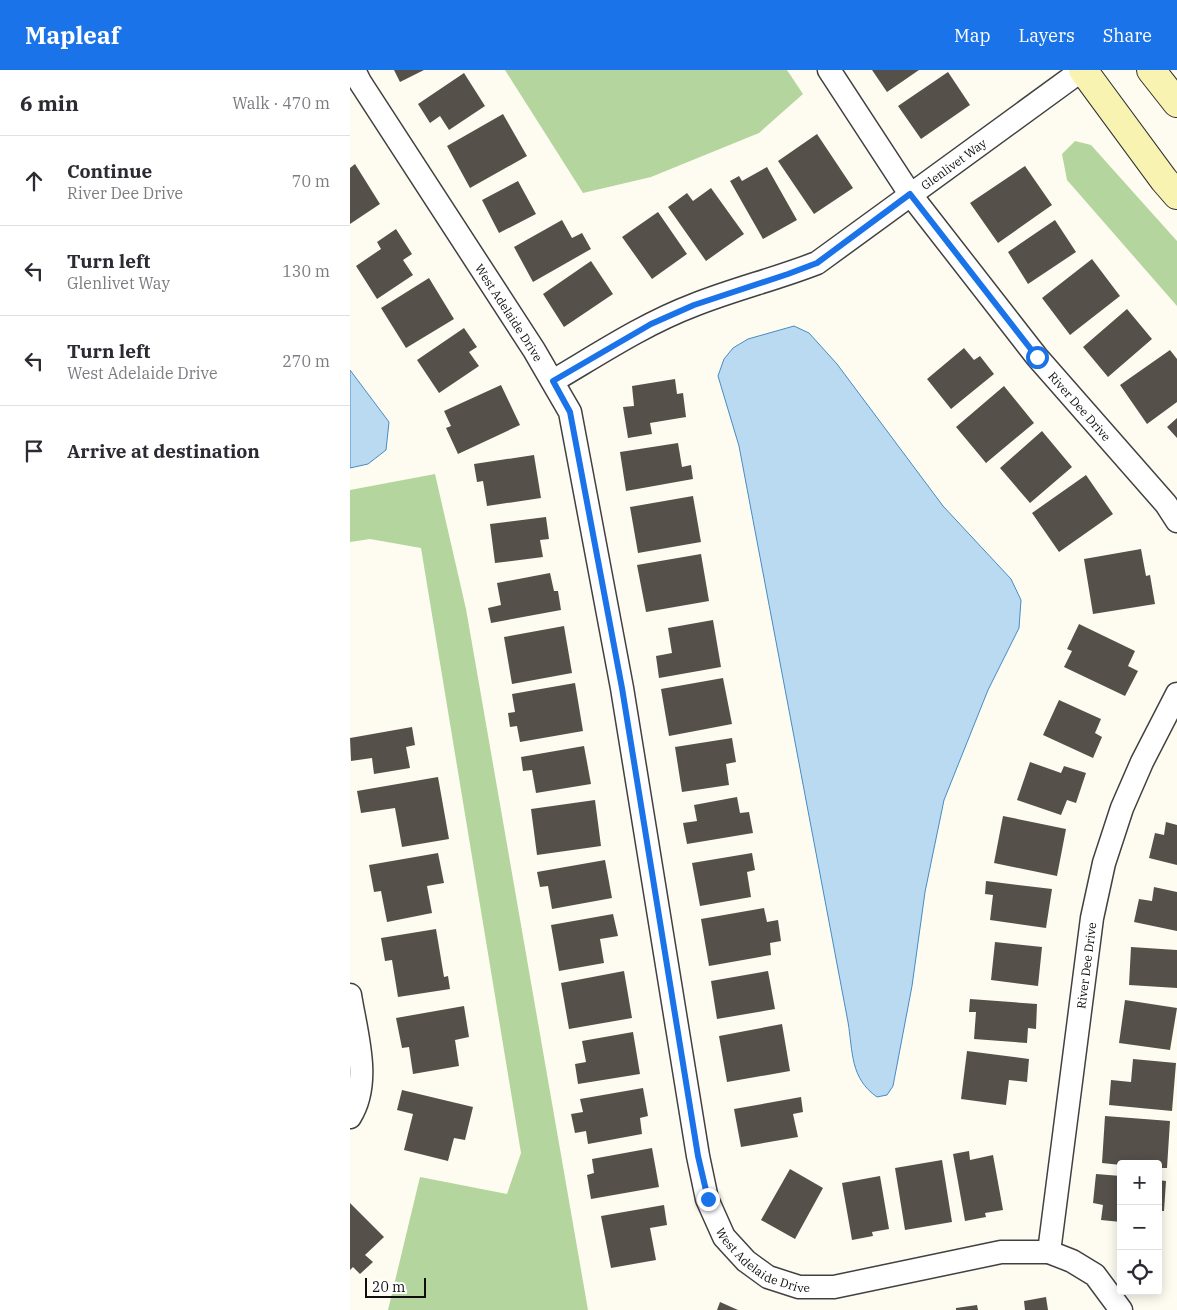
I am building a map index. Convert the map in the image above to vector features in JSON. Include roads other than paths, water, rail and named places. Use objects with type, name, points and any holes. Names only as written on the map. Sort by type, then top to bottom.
[{"type":"main road","points":[[1082,70],[1177,195]]},
{"type":"main road","points":[[1151,70],[1177,103]]},
{"type":"street","name":"West Adelaide Drive","points":[[354,70],[553,381],[570,412],[622,688],[698,1156],[708,1199],[724,1238],[746,1261],[768,1277],[799,1287],[834,1287],[1001,1252],[1049,1252],[1072,1261],[1095,1275],[1121,1310]]},
{"type":"street","name":"River Dee Drive","points":[[829,70],[910,194],[1037,357],[1166,504],[1177,521]]},
{"type":"street","name":"Glenlivet Way","points":[[553,381],[651,324],[694,305],[817,263],[1082,70]]},
{"type":"street","name":"River Dee Drive","points":[[1049,1252],[1092,918],[1104,864],[1122,808],[1142,762],[1177,694]]},
{"type":"street","points":[[350,995],[362,1073],[359,1093],[350,1117]]},
{"type":"water","points":[[794,326],[809,333],[837,364],[943,506],[1011,579],[1021,600],[1019,628],[988,690],[944,800],[925,892],[912,986],[893,1086],[887,1095],[877,1097],[868,1090],[857,1073],[854,1064],[848,1022],[739,446],[718,376],[724,359],[733,348],[748,339]]},
{"type":"water","points":[[350,370],[389,422],[386,450],[368,464],[350,468]]}]
